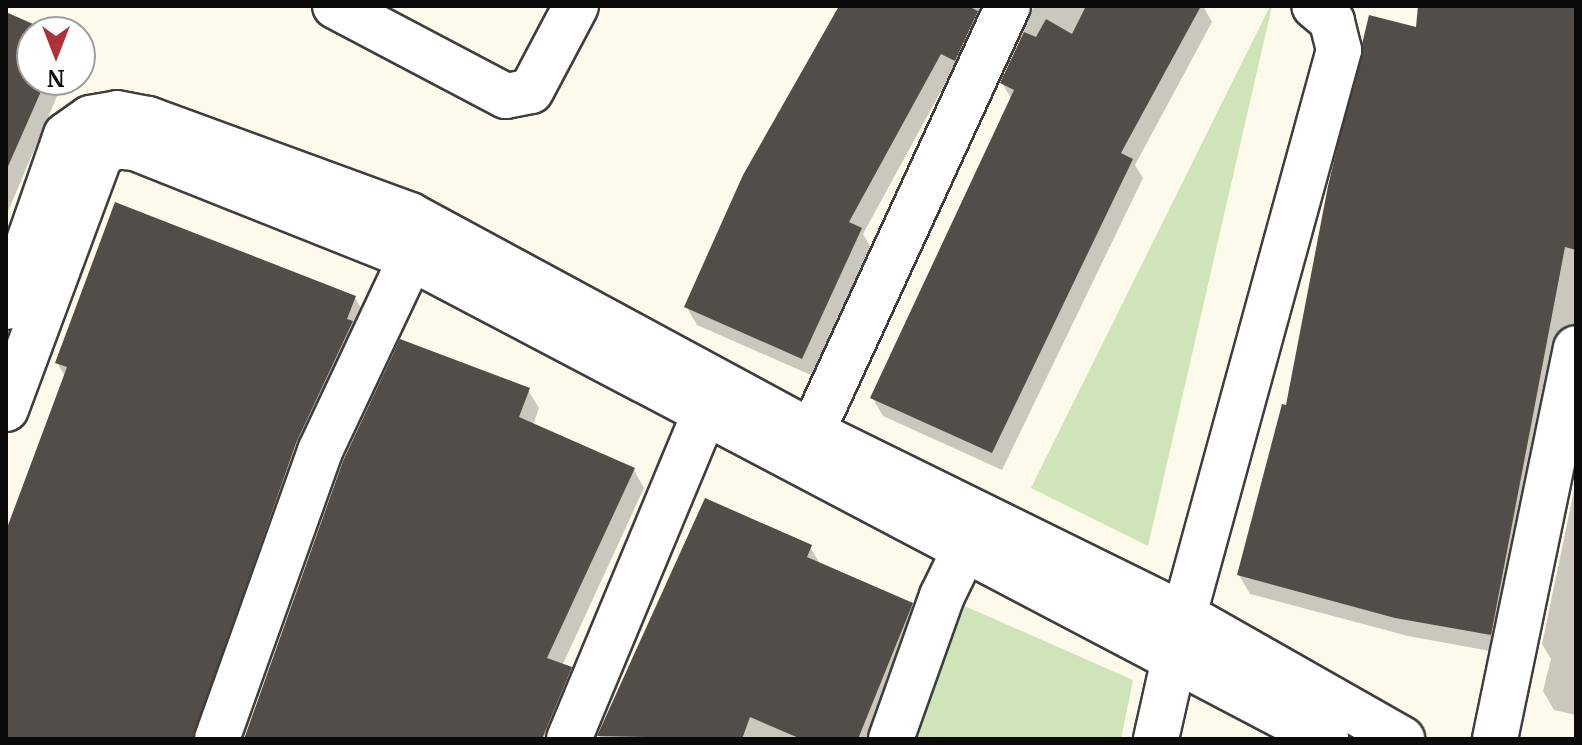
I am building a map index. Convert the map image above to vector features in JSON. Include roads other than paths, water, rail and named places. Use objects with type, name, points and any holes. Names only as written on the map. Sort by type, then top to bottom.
[{"type":"lane","points":[[335,6],[506,96],[531,91],[576,6]]},
{"type":"lane","points":[[812,432],[1008,6]]},
{"type":"lane","points":[[1156,739],[1177,659],[1184,615],[1339,50],[1332,21],[1314,6]]},
{"type":"lane","points":[[6,307],[66,135],[90,118],[117,113],[148,119],[410,215],[422,243],[320,451],[217,739]]},
{"type":"lane","points":[[6,409],[100,156],[115,146],[135,148],[422,243],[972,534],[1184,615],[1402,739]]},
{"type":"lane","points":[[1495,739],[1576,348]]},
{"type":"lane","points":[[710,396],[812,432],[1177,659],[1326,739]]},
{"type":"lane","points":[[569,739],[710,396]]},
{"type":"lane","points":[[891,739],[972,534]]}]
